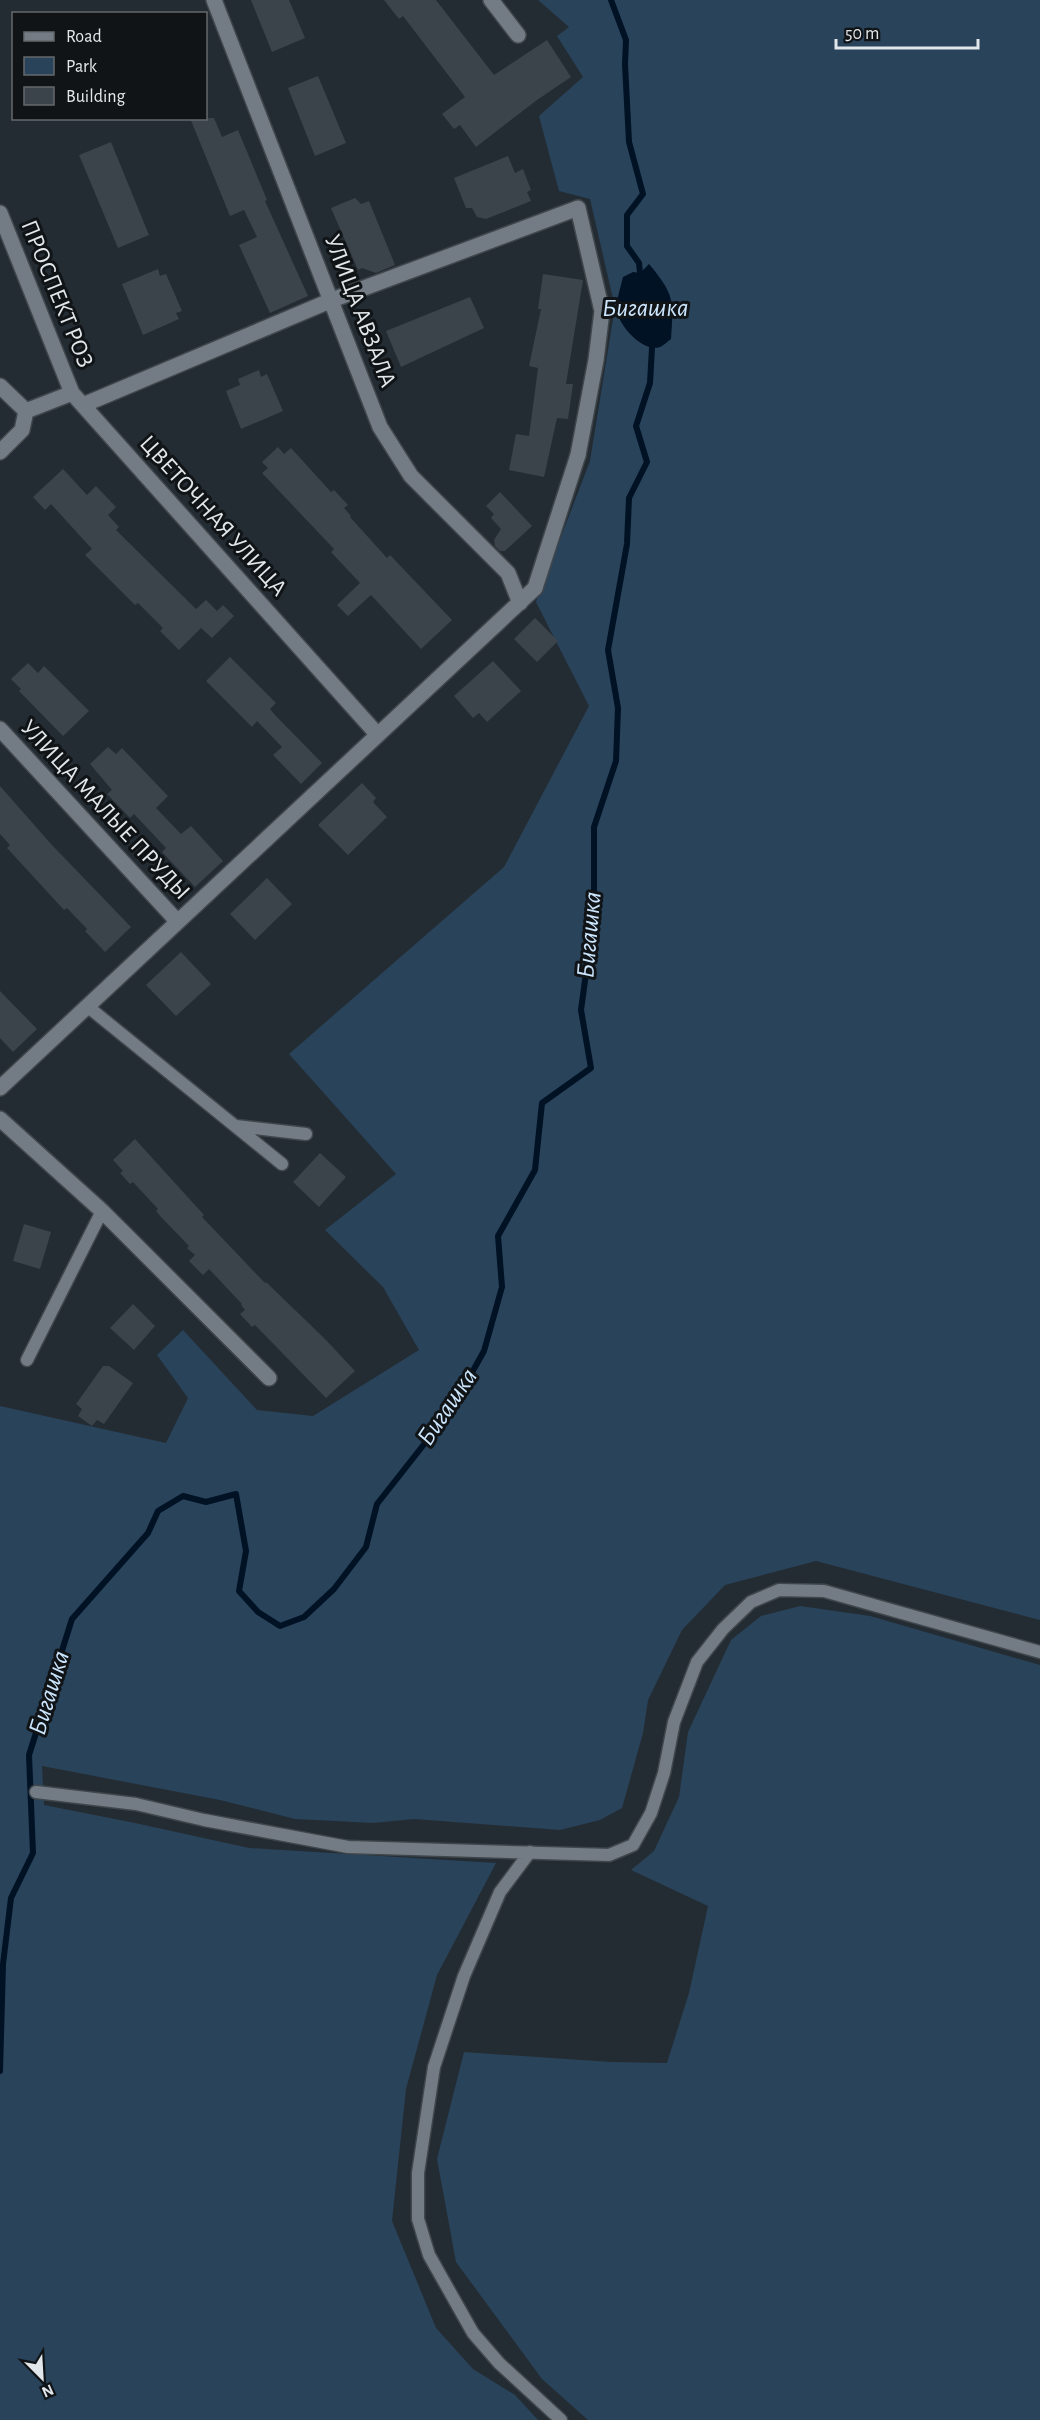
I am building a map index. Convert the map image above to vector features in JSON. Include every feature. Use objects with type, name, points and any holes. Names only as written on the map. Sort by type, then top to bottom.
[{"type":"street","name":"УЛИЦА АВЗАЛА","points":[[214,0],[380,427],[411,476],[508,573],[520,603]]},
{"type":"street","points":[[491,0],[518,35]]},
{"type":"street","points":[[0,1088],[535,588],[578,456],[596,360],[602,311],[578,208],[332,300],[83,405]]},
{"type":"street","name":"ПРОСПЕКТ РОЗ","points":[[0,213],[72,393]]},
{"type":"street","points":[[0,386],[26,411]]},
{"type":"street","points":[[26,411],[72,393]]},
{"type":"street","name":"ЦВЕТОЧНАЯ УЛИЦА","points":[[72,393],[377,734]]},
{"type":"street","points":[[0,452],[22,430],[26,411]]},
{"type":"street","name":"УЛИЦА МАЛЫЕ ПРУДЫ","points":[[0,729],[177,921]]},
{"type":"street","points":[[0,1119],[102,1211],[269,1378]]},
{"type":"lane","points":[[87,1006],[282,1164]]},
{"type":"lane","points":[[236,1126],[306,1134]]},
{"type":"lane","points":[[27,1360],[102,1211]]},
{"type":"lane","points":[[36,1792],[136,1804],[204,1820],[348,1846],[609,1855],[633,1845],[651,1813],[664,1773],[674,1722],[697,1662],[723,1629],[751,1602],[779,1590],[824,1591],[1040,1652]]},
{"type":"lane","points":[[530,1852],[500,1892],[464,1976],[434,2067],[418,2173],[418,2219],[429,2255],[473,2333],[499,2363],[561,2420]]},
{"type":"green space","points":[[538,0],[1040,0],[1040,1620],[816,1561],[725,1585],[682,1630],[648,1700],[643,1733],[622,1808],[600,1820],[560,1830],[414,1819],[374,1823],[295,1819],[220,1800],[42,1766],[44,1805],[249,1848],[496,1863],[437,1975],[406,2089],[392,2221],[436,2328],[473,2369],[515,2395],[538,2420],[0,2420],[0,1406],[166,1443],[188,1398],[157,1355],[183,1330],[257,1410],[313,1416],[419,1350],[383,1287],[325,1230],[396,1174],[289,1054],[504,867],[589,706],[536,602],[590,461],[615,307],[590,199],[559,191],[539,116],[583,77],[557,36],[569,27]]},
{"type":"green space","points":[[800,1606],[870,1616],[1040,1665],[1040,2420],[588,2420],[542,2379],[456,2262],[437,2159],[464,2052],[611,2062],[667,2063],[689,1993],[708,1906],[631,1870],[654,1851],[679,1797],[688,1732],[731,1640],[761,1616]]},
{"type":"water","name":"Бигашка","points":[[649,264],[668,291],[672,306],[671,339],[653,348],[632,336],[622,323],[617,310],[623,277],[633,272],[640,273]]},
{"type":"building","points":[[251,0],[289,0],[305,38],[272,52]]},
{"type":"building","points":[[384,0],[436,0],[494,75],[547,40],[571,77],[476,147],[460,125],[454,129],[442,114],[465,97],[403,16],[399,19]]},
{"type":"building","points":[[318,76],[346,143],[315,156],[288,88]]},
{"type":"building","points":[[214,118],[222,137],[238,130],[267,200],[265,201],[308,296],[270,313],[239,245],[257,237],[244,210],[230,216],[191,120]]},
{"type":"building","points":[[111,142],[149,235],[118,248],[79,155]]},
{"type":"building","points":[[508,156],[515,173],[523,169],[531,190],[527,192],[531,201],[486,219],[477,217],[472,208],[466,208],[454,178]]},
{"type":"building","points":[[355,198],[361,204],[369,201],[395,265],[376,273],[362,268],[358,270],[331,208]]},
{"type":"building","points":[[158,269],[160,276],[166,274],[182,311],[176,313],[179,319],[143,335],[122,284]]},
{"type":"building","points":[[543,274],[583,280],[566,384],[573,384],[568,419],[557,418],[544,477],[509,470],[516,434],[529,436],[538,368],[529,366],[541,309],[538,309]]},
{"type":"building","points":[[470,297],[484,328],[401,367],[386,331]]},
{"type":"building","points":[[259,370],[261,377],[267,374],[283,411],[241,429],[226,391],[240,385],[238,379]]},
{"type":"building","points":[[278,447],[284,454],[291,448],[331,492],[334,490],[348,505],[344,508],[350,517],[387,558],[390,555],[452,620],[421,649],[371,595],[348,616],[337,605],[360,583],[331,552],[334,549],[262,473],[268,468],[262,462]]},
{"type":"building","points":[[63,469],[87,495],[96,486],[116,507],[108,515],[119,527],[116,530],[196,609],[206,600],[217,611],[223,605],[234,616],[212,638],[201,628],[179,650],[160,631],[163,628],[138,603],[135,605],[85,555],[92,549],[51,504],[45,510],[33,497]]},
{"type":"building","points":[[500,492],[532,526],[505,551],[500,551],[495,546],[494,540],[501,529],[491,518],[494,514],[486,506]]},
{"type":"building","points":[[535,618],[558,641],[537,662],[514,639]]},
{"type":"building","points":[[230,657],[276,703],[270,709],[322,763],[301,784],[273,755],[282,747],[257,721],[252,727],[206,681]]},
{"type":"building","points":[[493,661],[521,691],[487,722],[479,713],[473,718],[454,696]]},
{"type":"building","points":[[28,663],[38,673],[44,666],[89,711],[63,736],[19,691],[21,689],[11,679]]},
{"type":"building","points":[[108,747],[116,754],[122,748],[168,796],[156,808],[181,834],[191,826],[223,861],[195,887],[162,852],[166,848],[134,814],[130,818],[107,794],[112,790],[90,764]]},
{"type":"building","points":[[362,783],[376,798],[373,802],[387,817],[348,855],[318,825]]},
{"type":"building","points":[[0,786],[51,844],[131,927],[105,952],[85,931],[87,929],[67,908],[64,910],[7,848],[10,845],[0,834]]},
{"type":"building","points":[[267,878],[292,904],[255,940],[230,914]]},
{"type":"building","points":[[181,952],[211,984],[176,1016],[146,985]]},
{"type":"building","points":[[0,991],[37,1029],[13,1052],[0,1038]]},
{"type":"building","points":[[135,1139],[204,1215],[202,1217],[265,1283],[325,1339],[355,1371],[326,1398],[255,1325],[252,1327],[240,1314],[245,1310],[242,1304],[209,1269],[203,1275],[189,1261],[195,1255],[187,1248],[189,1246],[161,1217],[156,1211],[158,1209],[133,1182],[130,1184],[120,1173],[123,1171],[113,1160]]},
{"type":"building","points":[[320,1153],[346,1177],[319,1207],[293,1182]]},
{"type":"building","points":[[24,1224],[51,1232],[40,1269],[13,1261]]},
{"type":"building","points":[[133,1304],[155,1326],[134,1350],[110,1328]]},
{"type":"building","points":[[103,1366],[109,1366],[133,1383],[104,1424],[97,1420],[92,1426],[78,1416],[82,1409],[76,1404]]},
{"type":"waterway","name":"Бигашка","points":[[611,0],[626,40],[629,142],[643,194],[627,215],[627,246],[639,263],[640,273]]},
{"type":"waterway","name":"Бигашка","points":[[0,2071],[3,1964],[11,1898],[33,1853],[29,1755],[72,1619],[148,1533],[158,1511],[183,1496],[206,1502],[236,1494],[246,1551],[239,1591],[258,1612],[280,1626],[304,1617],[334,1589],[366,1547],[377,1504],[451,1410],[484,1351],[502,1287],[498,1236],[535,1170],[542,1103],[591,1068],[581,1010],[594,914],[594,827],[616,761],[618,708],[608,650],[627,544],[629,498],[647,462],[636,426],[650,383],[652,348]]}]
